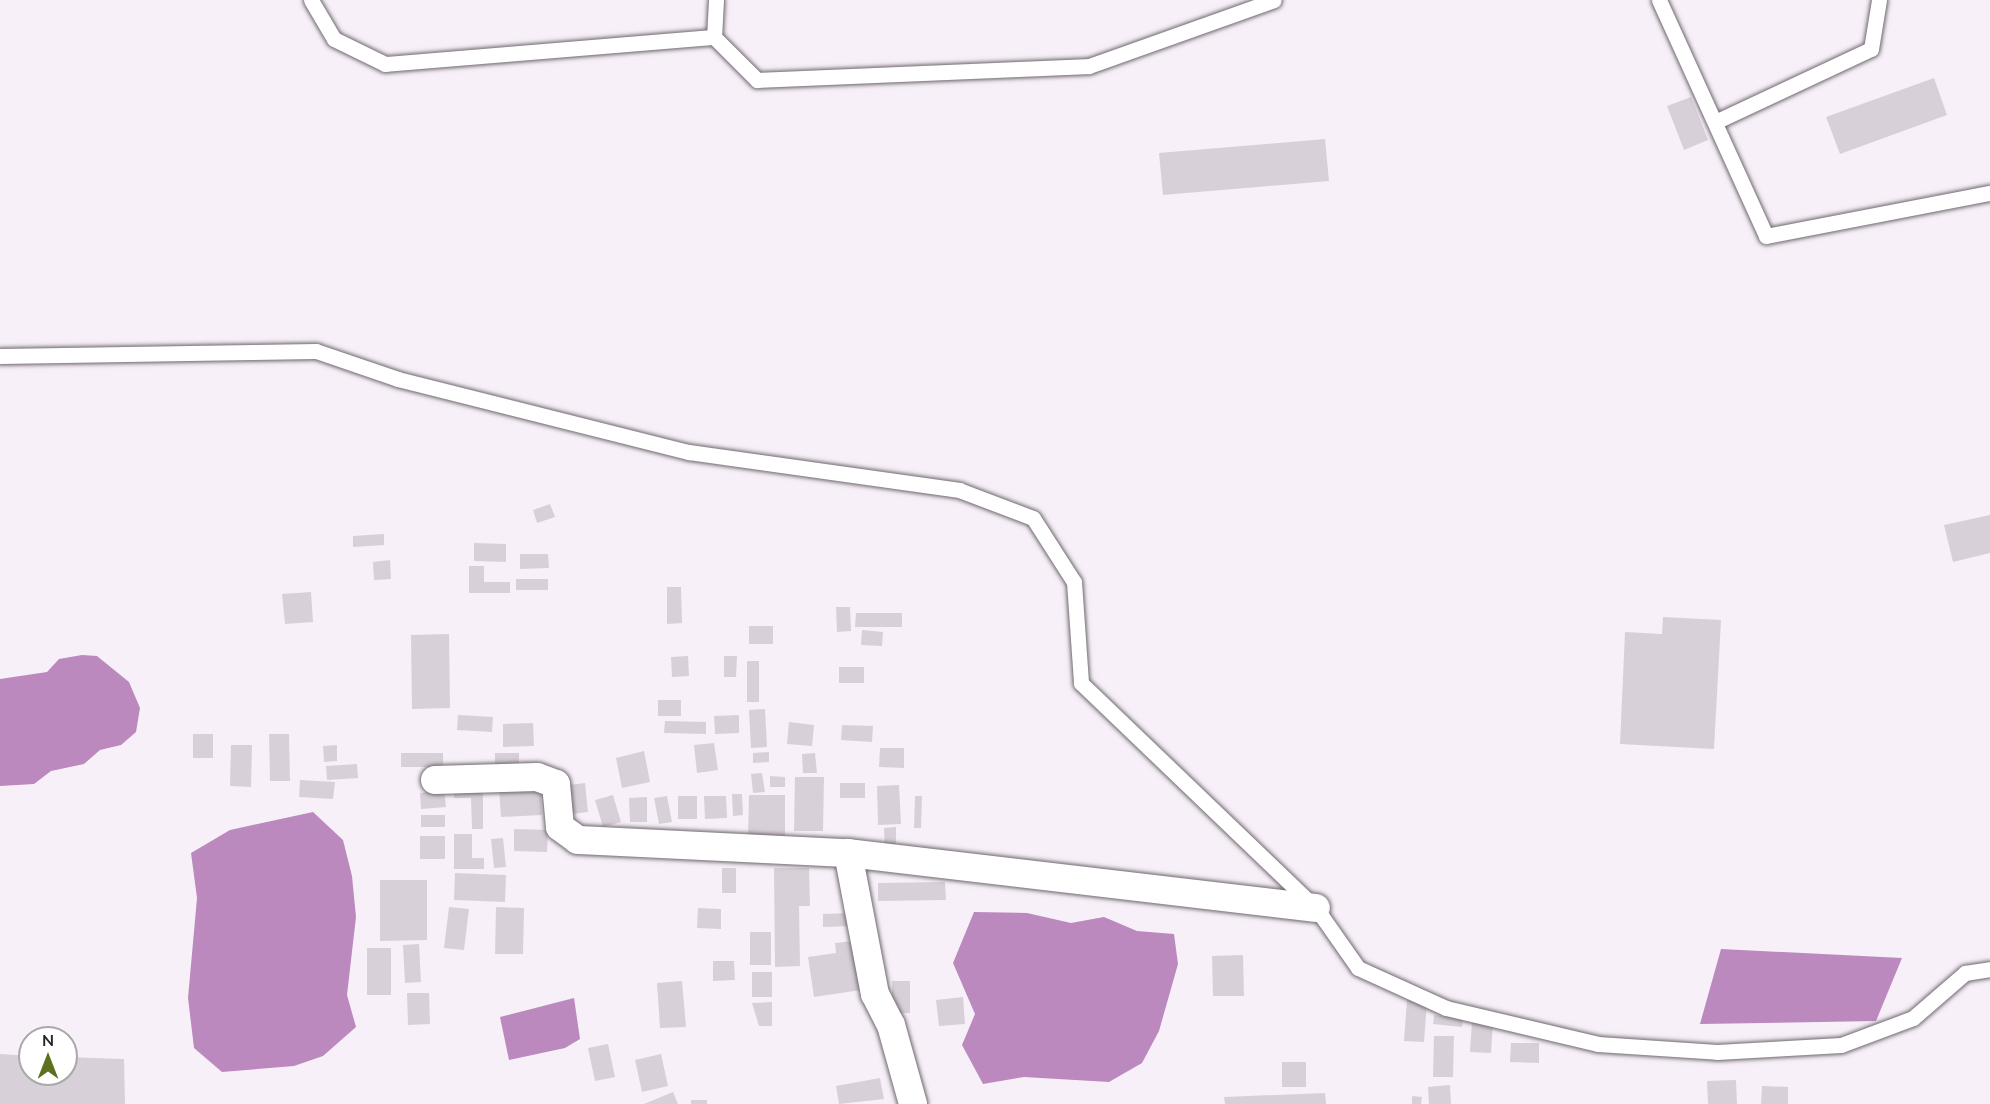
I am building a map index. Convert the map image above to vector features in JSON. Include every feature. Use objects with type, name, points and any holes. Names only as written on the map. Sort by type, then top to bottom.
[{"type":"street","points":[[435,780],[537,777],[556,784],[560,827],[578,840],[848,854],[1316,908]]},
{"type":"street","points":[[848,854],[875,994],[891,1025],[912,1104]]},
{"type":"lane","points":[[311,0],[334,39],[385,64],[714,37]]},
{"type":"lane","points":[[716,0],[714,37],[757,80],[1089,66],[1274,0]]},
{"type":"lane","points":[[1659,0],[1766,236],[1990,193]]},
{"type":"lane","points":[[1715,122],[1871,50],[1879,0]]},
{"type":"lane","points":[[0,356],[316,351],[398,378],[689,452],[959,490],[1033,518],[1074,582],[1081,683],[1316,908],[1358,968],[1407,995],[1598,1044],[1717,1052],[1840,1045],[1913,1018],[1965,973],[1990,969]]},
{"type":"shaded area","points":[[82,655],[97,656],[129,682],[140,708],[136,732],[121,745],[100,750],[84,764],[51,771],[34,784],[0,786],[0,679],[47,672],[59,659]]},
{"type":"shaded area","points":[[313,812],[343,840],[352,876],[356,917],[347,995],[356,1027],[323,1056],[294,1066],[222,1072],[194,1048],[188,998],[197,898],[191,853],[230,830]]},
{"type":"shaded area","points":[[974,912],[1027,913],[1071,923],[1104,917],[1137,931],[1174,934],[1178,964],[1159,1031],[1142,1063],[1109,1082],[1024,1077],[983,1084],[962,1045],[975,1014],[953,963]]},
{"type":"shaded area","points":[[1721,949],[1902,958],[1876,1021],[1700,1024]]},
{"type":"shaded area","points":[[574,998],[580,1039],[565,1048],[509,1060],[500,1017]]},
{"type":"building","points":[[1934,78],[1947,115],[1840,154],[1826,117]]},
{"type":"building","points":[[1691,97],[1708,140],[1684,150],[1667,106]]},
{"type":"building","points":[[1325,139],[1329,181],[1163,195],[1159,153]]},
{"type":"building","points":[[550,504],[555,517],[537,523],[533,510]]},
{"type":"building","points":[[1990,515],[1990,553],[1953,562],[1944,525]]},
{"type":"building","points":[[384,534],[384,545],[353,547],[353,536]]},
{"type":"building","points":[[474,543],[506,544],[506,562],[474,561]]},
{"type":"building","points":[[520,554],[548,554],[549,568],[520,569]]},
{"type":"building","points":[[390,560],[391,579],[374,580],[373,562]]},
{"type":"building","points":[[469,566],[484,566],[484,582],[510,582],[510,593],[469,593]]},
{"type":"building","points":[[516,579],[548,579],[548,590],[516,590]]},
{"type":"building","points":[[667,587],[681,587],[682,623],[667,624]]},
{"type":"building","points":[[311,592],[313,622],[285,624],[282,594]]},
{"type":"building","points":[[836,607],[850,607],[851,631],[837,632]]},
{"type":"building","points":[[856,613],[902,613],[902,627],[855,627]]},
{"type":"building","points":[[1663,617],[1721,620],[1714,749],[1620,744],[1625,632],[1662,634]]},
{"type":"building","points":[[749,626],[773,626],[773,644],[749,644]]},
{"type":"building","points":[[862,630],[883,632],[882,646],[861,645]]},
{"type":"building","points":[[449,634],[450,708],[412,709],[411,635]]},
{"type":"building","points":[[688,656],[689,676],[672,677],[671,657]]},
{"type":"building","points":[[724,656],[737,656],[736,677],[724,677]]},
{"type":"building","points":[[747,661],[759,661],[759,702],[747,702]]},
{"type":"building","points":[[839,667],[864,667],[864,683],[839,683]]},
{"type":"building","points":[[658,700],[681,700],[681,716],[658,716]]},
{"type":"building","points":[[765,709],[767,747],[751,748],[749,710]]},
{"type":"building","points":[[458,715],[493,717],[492,732],[457,730]]},
{"type":"building","points":[[739,715],[739,733],[715,734],[714,716]]},
{"type":"building","points":[[665,721],[706,722],[706,734],[664,733]]},
{"type":"building","points":[[789,722],[814,725],[812,746],[787,744]]},
{"type":"building","points":[[533,723],[534,746],[503,747],[503,724]]},
{"type":"building","points":[[842,725],[873,726],[872,742],[841,740]]},
{"type":"building","points":[[193,734],[213,734],[213,758],[193,758]]},
{"type":"building","points":[[269,734],[289,734],[290,781],[270,781]]},
{"type":"building","points":[[714,743],[718,770],[697,773],[694,745]]},
{"type":"building","points":[[231,745],[252,745],[251,787],[230,786]]},
{"type":"building","points":[[337,745],[337,761],[324,762],[323,746]]},
{"type":"building","points":[[880,748],[904,748],[904,768],[879,767]]},
{"type":"building","points":[[644,751],[650,782],[622,788],[616,758]]},
{"type":"building","points":[[769,752],[769,762],[753,763],[753,753]]},
{"type":"building","points":[[401,753],[443,753],[443,767],[401,767]]},
{"type":"building","points":[[495,753],[519,753],[519,773],[495,773]]},
{"type":"building","points":[[815,753],[817,773],[803,773],[802,754]]},
{"type":"building","points":[[357,764],[358,778],[327,780],[326,766]]},
{"type":"building","points":[[762,773],[765,792],[753,793],[751,774]]},
{"type":"building","points":[[770,776],[785,777],[785,787],[770,787]]},
{"type":"building","points":[[795,777],[824,777],[823,831],[794,831]]},
{"type":"building","points":[[300,780],[335,782],[333,799],[299,797]]},
{"type":"building","points":[[585,783],[588,812],[571,814],[568,785]]},
{"type":"building","points":[[840,783],[865,783],[865,798],[840,798]]},
{"type":"building","points":[[899,785],[901,824],[878,825],[877,786]]},
{"type":"building","points":[[540,786],[542,815],[501,817],[499,788]]},
{"type":"building","points":[[454,788],[483,788],[483,829],[472,829],[471,798],[454,798]]},
{"type":"building","points":[[444,790],[446,807],[421,809],[420,793]]},
{"type":"building","points":[[732,794],[742,794],[743,815],[733,816]]},
{"type":"building","points":[[613,795],[621,822],[603,827],[595,800]]},
{"type":"building","points":[[749,795],[785,795],[785,840],[748,840]]},
{"type":"building","points":[[667,796],[672,822],[659,824],[654,798]]},
{"type":"building","points":[[678,796],[697,796],[697,819],[678,819]]},
{"type":"building","points":[[704,796],[726,796],[727,818],[705,819]]},
{"type":"building","points":[[915,796],[922,796],[921,828],[914,828]]},
{"type":"building","points":[[647,797],[647,822],[630,822],[629,798]]},
{"type":"building","points":[[421,815],[445,815],[445,827],[421,827]]},
{"type":"building","points":[[896,827],[896,854],[885,854],[884,828]]},
{"type":"building","points":[[514,829],[548,830],[547,852],[514,851]]},
{"type":"building","points":[[454,834],[472,834],[472,858],[484,858],[484,869],[454,869]]},
{"type":"building","points":[[420,836],[445,836],[445,859],[420,859]]},
{"type":"building","points":[[503,838],[506,867],[494,868],[491,839]]},
{"type":"building","points":[[722,868],[736,868],[736,893],[722,893]]},
{"type":"building","points":[[774,868],[809,868],[810,906],[799,906],[800,966],[775,967]]},
{"type":"building","points":[[455,873],[506,875],[505,902],[454,900]]},
{"type":"building","points":[[380,880],[427,880],[427,940],[380,941]]},
{"type":"building","points":[[945,882],[946,900],[878,901],[878,883]]},
{"type":"building","points":[[449,907],[469,909],[464,950],[444,948]]},
{"type":"building","points":[[496,907],[524,908],[523,954],[495,954]]},
{"type":"building","points":[[698,908],[721,909],[721,929],[697,928]]},
{"type":"building","points":[[852,913],[853,926],[823,927],[823,914]]},
{"type":"building","points":[[750,932],[771,932],[771,965],[750,965]]},
{"type":"building","points":[[854,941],[861,990],[814,997],[808,957],[836,953],[835,943]]},
{"type":"building","points":[[419,944],[421,982],[405,983],[403,945]]},
{"type":"building","points":[[367,948],[391,948],[391,995],[367,995]]},
{"type":"building","points":[[1243,955],[1244,996],[1213,996],[1212,956]]},
{"type":"building","points":[[713,961],[734,961],[735,980],[713,981]]},
{"type":"building","points":[[752,972],[772,972],[772,997],[752,997]]},
{"type":"building","points":[[682,981],[686,1027],[660,1028],[657,983]]},
{"type":"building","points":[[892,981],[910,981],[910,1013],[892,1013]]},
{"type":"building","points":[[407,993],[429,993],[430,1024],[408,1025]]},
{"type":"building","points":[[963,997],[965,1024],[939,1026],[936,1000]]},
{"type":"building","points":[[1407,1000],[1427,1002],[1424,1042],[1404,1041]]},
{"type":"building","points":[[772,1002],[772,1026],[759,1026],[752,1003]]},
{"type":"building","points":[[1434,1015],[1463,1019],[1462,1027],[1433,1024]]},
{"type":"building","points":[[1472,1021],[1493,1022],[1491,1053],[1470,1052]]},
{"type":"building","points":[[1434,1036],[1454,1036],[1453,1077],[1433,1077]]},
{"type":"building","points":[[1511,1043],[1539,1043],[1539,1063],[1510,1062]]},
{"type":"building","points":[[608,1044],[615,1077],[595,1081],[588,1048]]},
{"type":"building","points":[[0,1054],[18,1055],[18,1086],[78,1086],[78,1057],[124,1059],[125,1104],[0,1104]]},
{"type":"building","points":[[661,1054],[668,1086],[642,1092],[635,1060]]},
{"type":"building","points":[[1282,1062],[1306,1062],[1306,1087],[1282,1087]]},
{"type":"building","points":[[880,1078],[884,1099],[839,1104],[836,1086]]},
{"type":"building","points":[[1736,1080],[1737,1104],[1708,1104],[1707,1081]]},
{"type":"building","points":[[1450,1085],[1451,1104],[1429,1104],[1428,1087]]},
{"type":"building","points":[[1762,1086],[1788,1087],[1788,1104],[1761,1104]]},
{"type":"building","points":[[673,1092],[678,1104],[644,1104]]},
{"type":"building","points":[[1325,1093],[1326,1104],[1225,1104],[1224,1097]]},
{"type":"building","points":[[1412,1096],[1422,1097],[1421,1104],[1412,1104]]},
{"type":"building","points":[[691,1100],[707,1100],[707,1104],[691,1104]]}]
